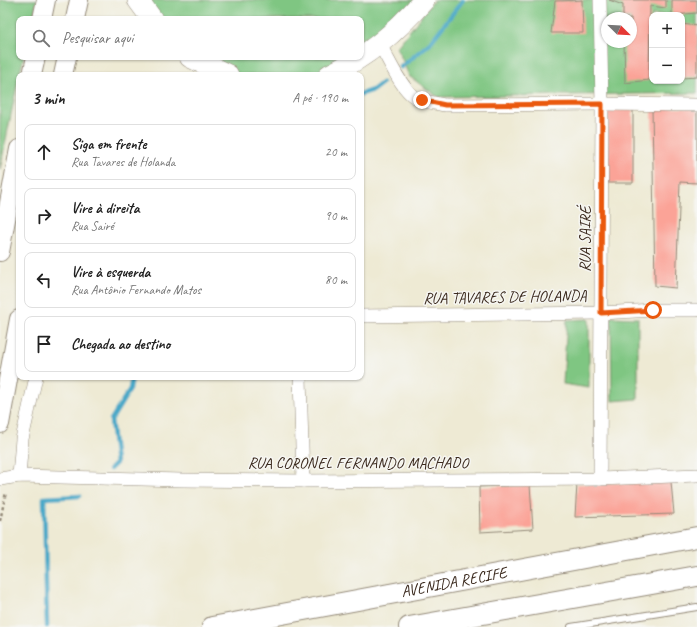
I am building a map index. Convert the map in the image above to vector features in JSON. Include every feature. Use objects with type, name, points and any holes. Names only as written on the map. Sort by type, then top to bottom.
[{"type":"highway","points":[[138,0],[150,16]]},
{"type":"highway","points":[[364,56],[380,45],[424,0]]},
{"type":"highway","points":[[196,60],[222,72]]},
{"type":"highway","points":[[335,72],[358,60]]},
{"type":"main road","points":[[43,16],[46,0]]},
{"type":"main road","points":[[76,16],[79,0]]},
{"type":"main road","points":[[33,72],[35,60]]},
{"type":"main road","points":[[64,72],[66,60]]},
{"type":"main road","points":[[0,252],[16,165]]},
{"type":"main road","points":[[0,424],[16,336]]},
{"type":"main road","name":"AVENIDA RECIFE","points":[[212,627],[697,537]]},
{"type":"main road","points":[[409,627],[697,576]]},
{"type":"street","name":"RUA SAIRÉ","points":[[600,0],[602,104],[600,479]]},
{"type":"street","points":[[380,45],[402,84],[413,96],[422,100],[445,105],[697,105]]},
{"type":"street","name":"RUA TAVARES DE HOLANDA","points":[[364,316],[601,313],[653,310],[697,310]]},
{"type":"street","points":[[9,478],[22,439],[35,380]]},
{"type":"street","points":[[300,380],[303,481]]},
{"type":"street","name":"RUA CORONEL FERNANDO MACHADO","points":[[9,478],[303,481],[600,479],[697,475]]},
{"type":"lane","points":[[571,627],[697,607]]},
{"type":"path","points":[[0,521],[9,478]]},
{"type":"green space","points":[[0,0],[37,0],[34,16],[16,16],[16,60],[23,60],[20,72],[16,72],[16,90],[0,169]]},
{"type":"green space","points":[[138,0],[424,0],[418,6],[388,19],[364,51],[364,16],[150,16]]},
{"type":"green space","points":[[434,0],[697,0],[697,93],[438,97],[409,76],[397,47]]},
{"type":"green space","points":[[196,60],[353,60],[330,72],[222,72]]},
{"type":"green space","points":[[611,317],[638,318],[638,399],[612,401]]},
{"type":"green space","points":[[589,319],[589,388],[563,384],[567,320]]},
{"type":"building","points":[[582,0],[583,33],[551,33],[555,1]]},
{"type":"building","points":[[609,0],[666,0],[666,8],[650,6],[649,80],[625,83],[624,48],[637,48],[637,12],[623,12],[623,5]]},
{"type":"building","points":[[672,0],[697,0],[697,13],[685,14],[685,12],[672,12]]},
{"type":"building","points":[[685,24],[697,26],[697,77],[685,78]]},
{"type":"building","points":[[652,108],[697,108],[697,183],[680,182],[676,288],[655,286]]},
{"type":"building","points":[[606,110],[633,110],[633,183],[608,183]]},
{"type":"building","points":[[671,482],[674,514],[575,517],[577,484]]},
{"type":"building","points":[[530,485],[533,529],[480,532],[479,487]]},
{"type":"waterway","points":[[401,67],[430,43],[463,0]]},
{"type":"waterway","points":[[364,93],[373,90],[382,83]]},
{"type":"waterway","points":[[110,469],[116,463],[111,420],[130,389],[132,380]]},
{"type":"waterway","points":[[47,626],[44,498],[80,496]]},
{"type":"route","points":[[422,100],[445,105],[602,104],[601,313],[653,310]]}]
